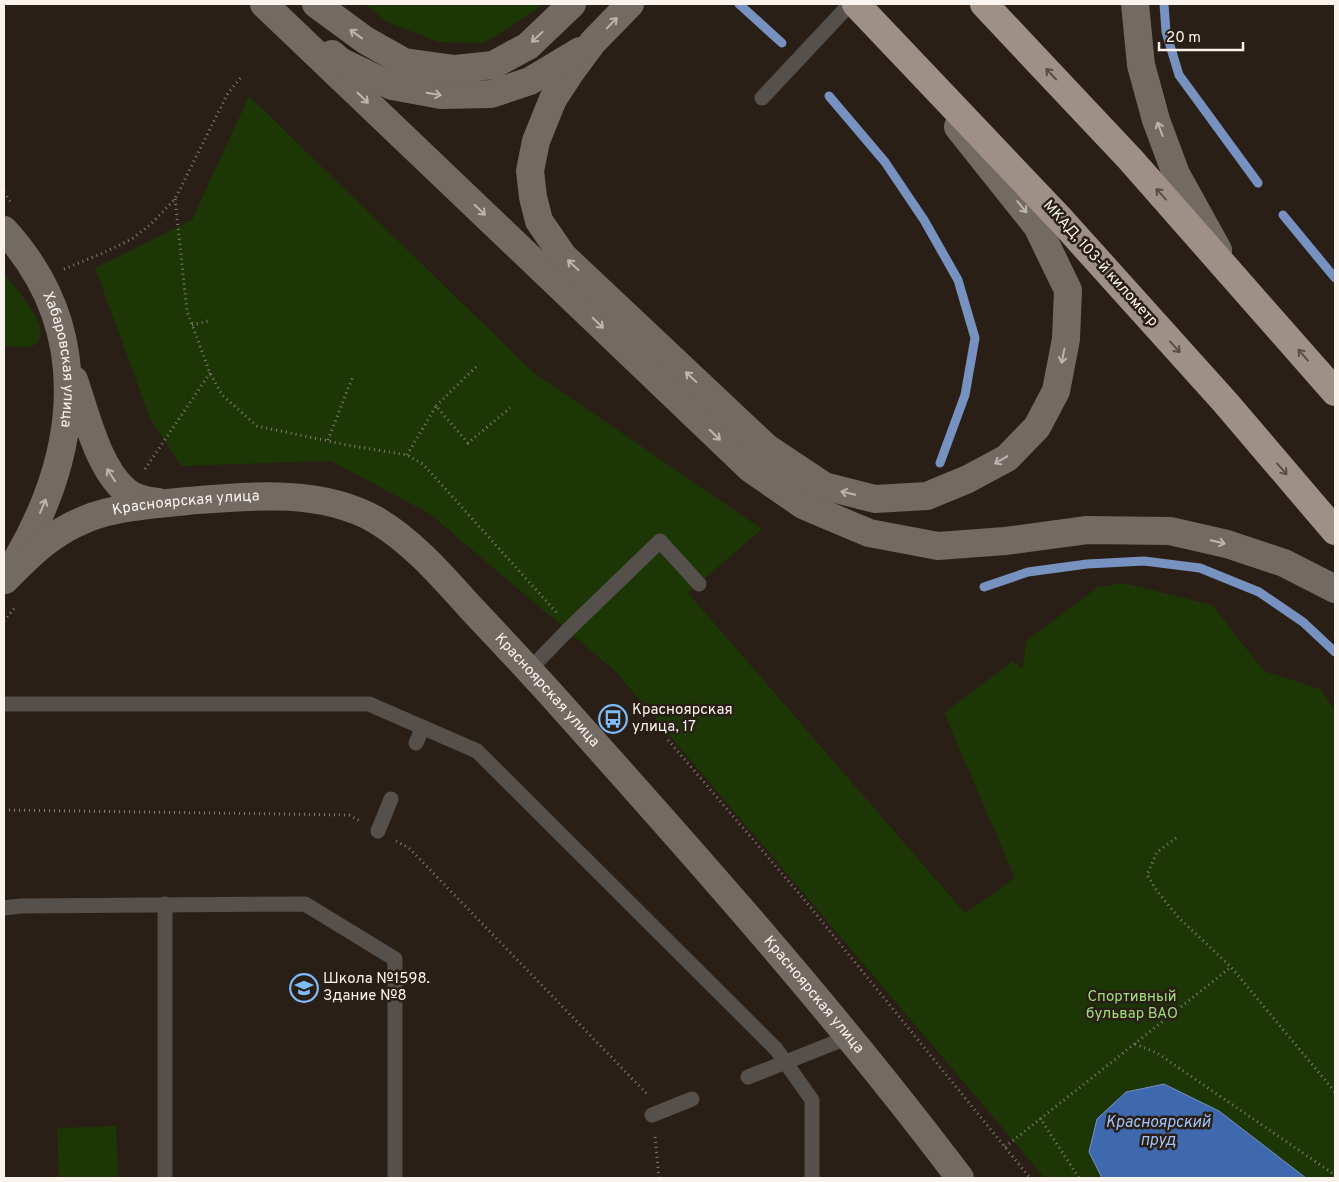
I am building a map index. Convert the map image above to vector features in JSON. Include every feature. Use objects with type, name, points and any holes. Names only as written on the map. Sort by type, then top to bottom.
[{"type":"highway","points":[[984,4],[1130,159],[1335,392]]},
{"type":"highway","name":"МКАД, 103-й километр","points":[[859,9],[1062,221],[1225,402],[1335,531]]},
{"type":"main road","points":[[264,4],[751,469],[802,505],[869,533],[938,546],[1005,541],[1088,530],[1170,531],[1227,544],[1284,563],[1335,589]]},
{"type":"main road","points":[[272,4],[340,61],[392,86],[441,95],[491,94],[530,81],[594,42]]},
{"type":"main road","points":[[316,4],[365,40],[404,62],[455,69],[493,65],[528,46],[572,4]]},
{"type":"main road","points":[[630,4],[594,42],[553,99],[536,141],[530,171],[539,221],[563,256],[767,448],[824,486],[875,499],[927,496],[968,479],[1007,458],[1037,428],[1056,391],[1066,339],[1068,290],[1037,226],[859,9]]},
{"type":"main road","points":[[1135,4],[1141,65],[1156,120],[1176,174],[1227,267]]},
{"type":"main road","name":"Хабаровская улица","points":[[4,230],[27,259],[43,285],[54,309],[67,359],[68,390],[67,419],[61,452],[49,492],[9,588]]},
{"type":"main road","points":[[67,359],[102,460],[115,481],[127,493],[148,501],[167,503]]},
{"type":"main road","name":"Красноярская улица","points":[[9,588],[37,548],[64,529],[90,517],[125,509],[167,503],[277,496],[325,502],[344,507],[375,520],[404,540],[438,572],[529,670],[734,900],[849,1037],[957,1177]]},
{"type":"lane","points":[[762,98],[859,9]]},
{"type":"lane","points":[[4,242],[27,259]]},
{"type":"lane","points":[[529,670],[570,627],[660,541],[699,584]]},
{"type":"lane","points":[[4,704],[369,704],[477,751],[787,1062],[812,1100],[812,1178]]},
{"type":"lane","points":[[416,743],[423,728]]},
{"type":"lane","points":[[378,831],[392,799]]},
{"type":"lane","points":[[165,904],[165,1178]]},
{"type":"lane","points":[[4,908],[21,906],[165,904],[305,904],[395,959],[395,1178]]},
{"type":"lane","points":[[748,1077],[849,1037]]},
{"type":"lane","points":[[652,1115],[692,1099]]},
{"type":"path","points":[[58,271],[132,239],[151,224],[175,199],[228,93],[242,76]]},
{"type":"path","points":[[175,199],[187,311],[210,373],[222,395],[257,426],[407,455],[423,464],[570,627]]},
{"type":"path","points":[[192,325],[211,320]]},
{"type":"path","points":[[407,455],[436,406],[479,364]]},
{"type":"path","points":[[152,474],[143,472],[210,373]]},
{"type":"path","points":[[328,440],[353,376]]},
{"type":"path","points":[[436,406],[468,443],[510,408]]},
{"type":"path","points":[[4,621],[9,588]]},
{"type":"path","points":[[668,740],[802,897],[1030,1178]]},
{"type":"path","points":[[4,810],[349,815],[409,848],[647,1094],[652,1115],[659,1178]]},
{"type":"path","points":[[1176,838],[1157,852],[1147,875],[1157,891],[1179,918],[1231,967],[1335,1092]]},
{"type":"path","points":[[1005,1147],[1231,967]]},
{"type":"path","points":[[1134,1044],[1157,1053],[1335,1175]]},
{"type":"path","points":[[1040,1118],[1079,1178]]},
{"type":"green space","points":[[365,4],[542,4],[536,10],[484,43],[438,42],[387,22]]},
{"type":"green space","name":"Спортивный бульвар ВАО","points":[[249,96],[533,372],[762,529],[688,593],[965,913],[1015,878],[944,713],[1013,661],[1023,669],[1026,641],[1098,587],[1124,583],[1212,605],[1264,671],[1320,689],[1335,710],[1335,1178],[1045,1178],[615,671],[430,514],[331,461],[181,466],[150,418],[95,268],[192,220]]},
{"type":"green space","points":[[4,275],[26,301],[40,325],[41,332],[38,343],[30,347],[4,346]]},
{"type":"green space","points":[[116,1126],[118,1178],[59,1178],[57,1128]]},
{"type":"water","name":"Красноярский пруд","points":[[1164,1084],[1219,1111],[1306,1178],[1102,1178],[1089,1152],[1097,1119],[1126,1092]]},
{"type":"waterway","points":[[739,4],[782,43]]},
{"type":"waterway","points":[[1164,4],[1166,32],[1179,75],[1258,183]]},
{"type":"waterway","points":[[829,96],[885,162],[924,220],[958,280],[975,338],[965,395],[940,463]]},
{"type":"waterway","points":[[1283,215],[1335,278]]},
{"type":"waterway","points":[[984,587],[1028,572],[1087,564],[1144,561],[1200,568],[1259,592],[1303,622],[1335,652]]},
{"type":"place","name":"Красноярская улица, 17","points":[[613,719]]},
{"type":"place","name":"Школа №1598. Здание №8","points":[[304,988]]}]
